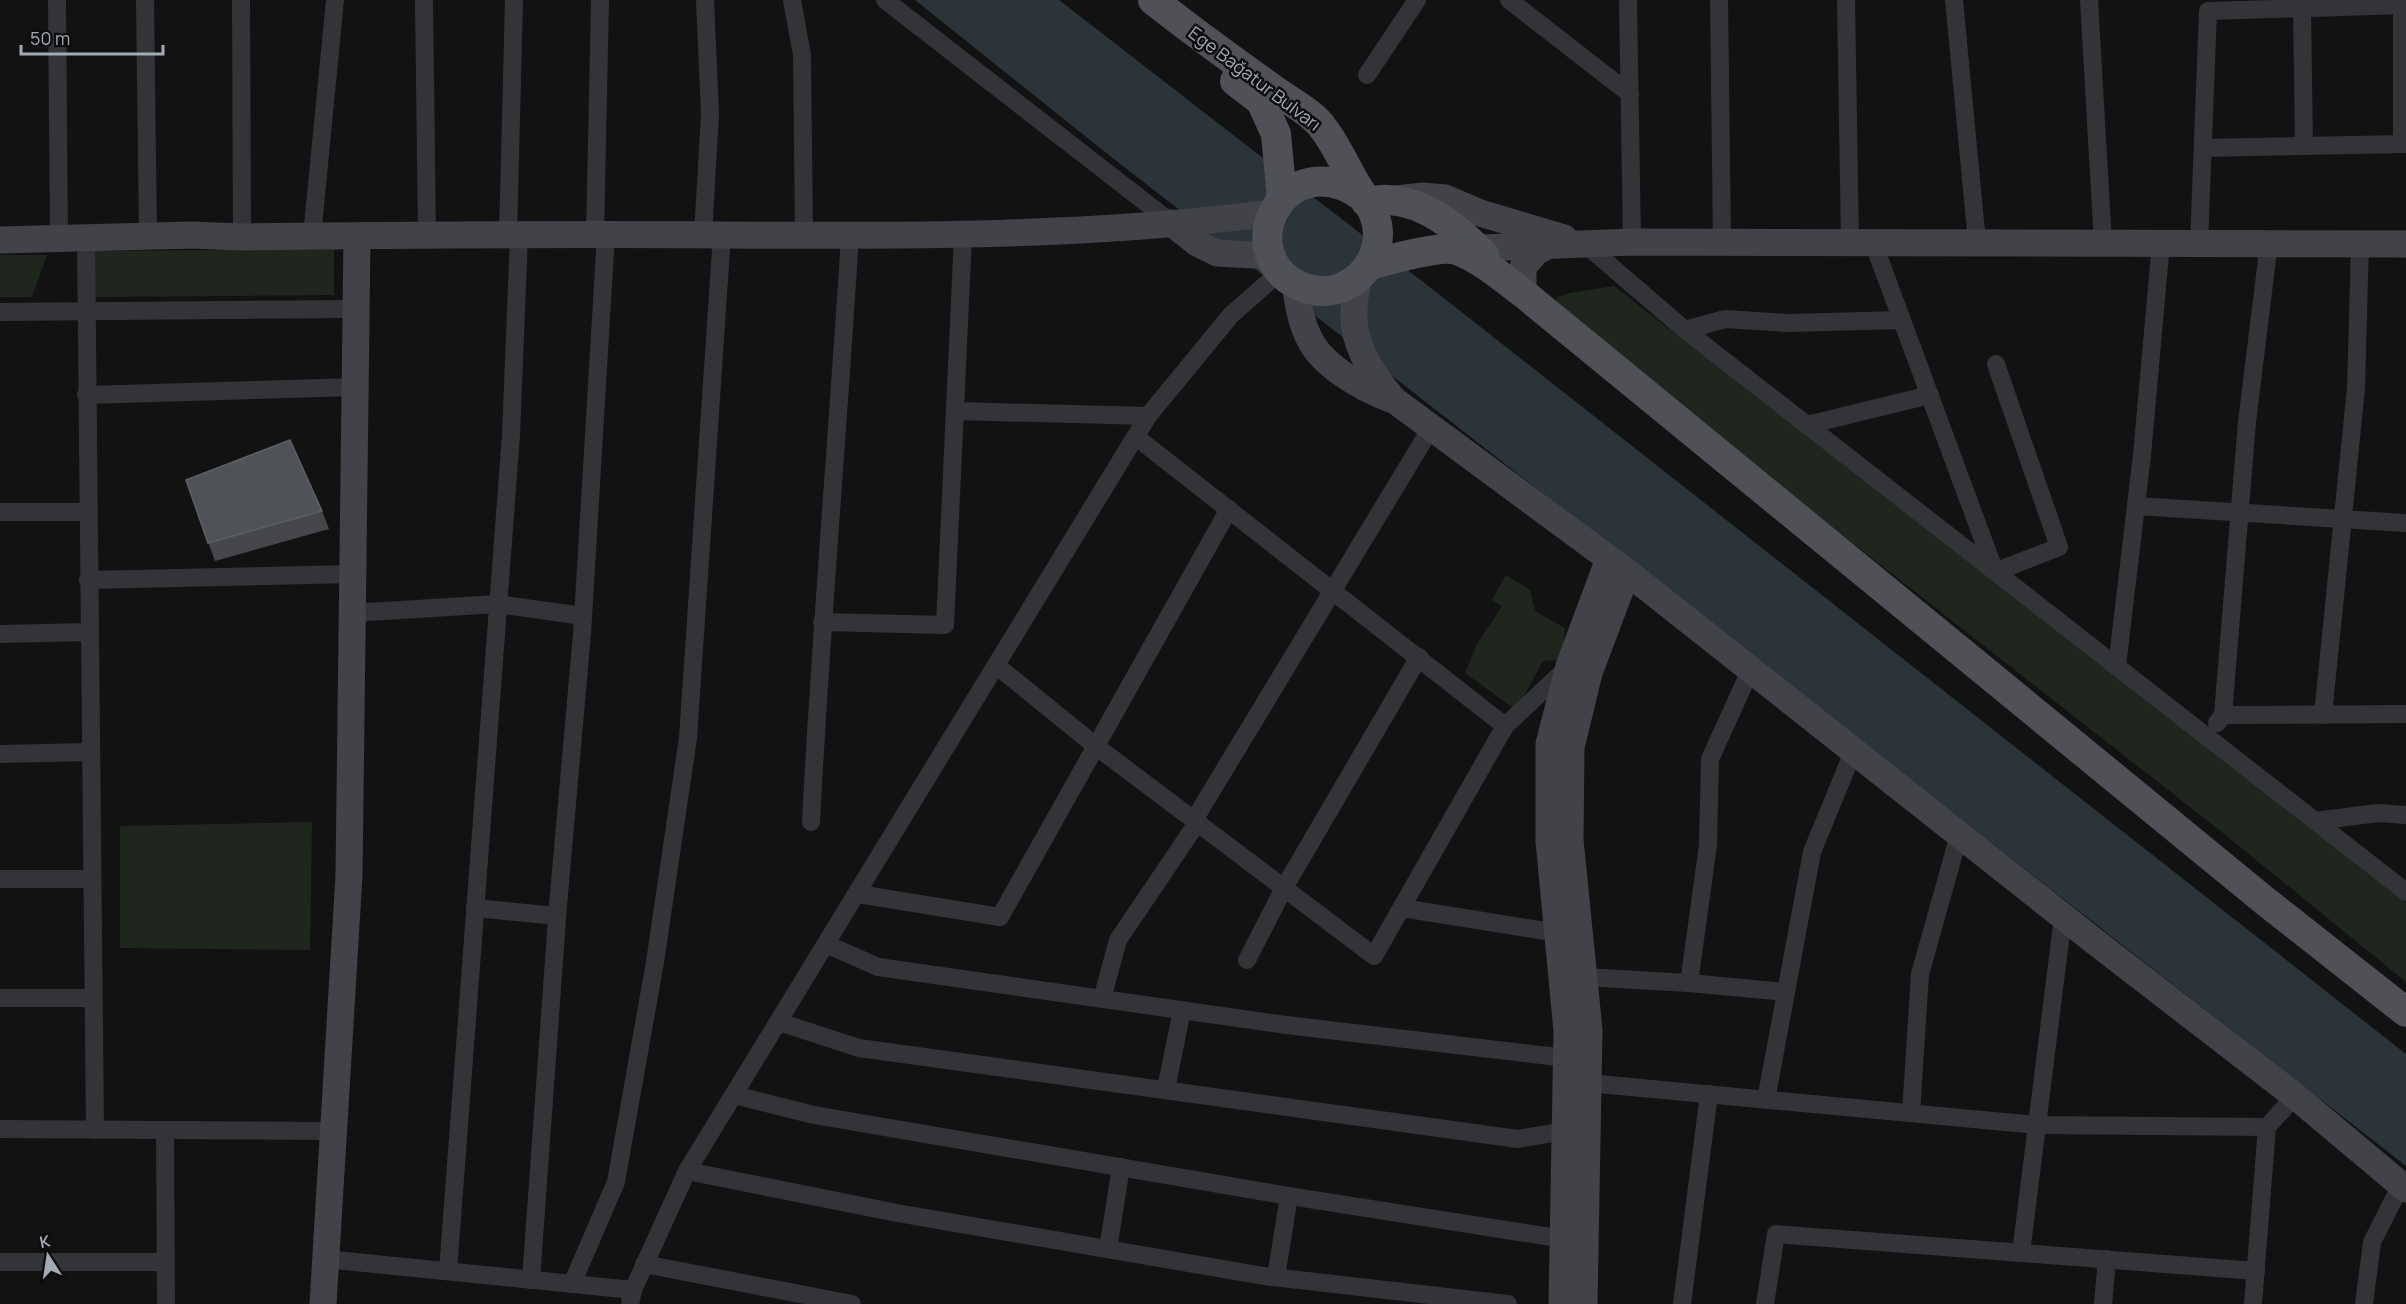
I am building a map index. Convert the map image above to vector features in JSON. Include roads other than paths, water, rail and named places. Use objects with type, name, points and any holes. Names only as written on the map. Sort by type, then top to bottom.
[{"type":"main road","name":"Ege Bağatur Bulvarı","points":[[1130,0],[1261,101],[1276,134],[1277,206]]},
{"type":"main road","name":"Ege Bağatur Bulvarı","points":[[1152,0],[1322,126],[1373,200]]},
{"type":"main road","points":[[1394,400],[1364,388],[1334,367],[1310,340],[1282,270],[1268,248],[1268,230],[1277,206],[1297,187],[1313,182],[1331,181],[1373,200],[1425,209],[1451,225],[1466,248],[1482,264],[1523,293],[2256,893],[2406,1012]]},
{"type":"main road","points":[[1373,200],[1423,196],[1445,198],[1480,213],[1585,244]]},
{"type":"main road","points":[[1373,200],[1373,212],[1378,229],[1377,247],[1364,272],[1353,314],[1356,339],[1378,382],[1394,400],[1618,566],[2063,917],[2295,1096],[2404,1187]]},
{"type":"main road","points":[[0,240],[192,234],[242,237],[963,236],[1210,221],[1277,206]]},
{"type":"main road","points":[[1172,223],[1197,243],[1217,253],[1282,270],[1304,288],[1323,292],[1341,288],[1364,272],[1415,253],[1466,248],[1632,242],[2406,244]]},
{"type":"main road","points":[[323,1304],[349,876],[357,237]]},
{"type":"main road","points":[[1523,293],[1523,267],[1536,252],[1549,245]]},
{"type":"main road","points":[[1562,1304],[1567,1031],[1549,841],[1549,744],[1569,666],[1618,566]]},
{"type":"main road","points":[[1584,1304],[1589,1030],[1570,840],[1571,747],[1618,566]]},
{"type":"street","points":[[57,0],[59,238]]},
{"type":"street","points":[[145,0],[148,237]]},
{"type":"street","points":[[241,0],[242,237]]},
{"type":"street","points":[[312,236],[334,0]]},
{"type":"street","points":[[424,0],[427,235]]},
{"type":"street","points":[[448,1271],[511,435],[514,0]]},
{"type":"street","points":[[531,1280],[557,916],[583,616],[601,235],[600,0]]},
{"type":"street","points":[[572,1284],[616,1182],[655,962],[686,750],[712,235],[705,0]]},
{"type":"street","points":[[792,0],[802,55],[804,236]]},
{"type":"street","points":[[885,0],[1172,223]]},
{"type":"street","points":[[1367,75],[1417,0]]},
{"type":"street","points":[[1509,0],[1630,94]]},
{"type":"street","points":[[1628,0],[1632,242]]},
{"type":"street","points":[[1719,0],[1722,242]]},
{"type":"street","points":[[1846,0],[1861,242],[1902,320],[1995,572]]},
{"type":"street","points":[[1954,0],[1977,242]]},
{"type":"street","points":[[2089,0],[2103,243]]},
{"type":"street","points":[[2199,243],[2208,11],[2404,5],[2404,144],[2203,148]]},
{"type":"street","points":[[2302,9],[2304,146]]},
{"type":"street","points":[[811,822],[822,622],[849,236]]},
{"type":"street","points":[[822,622],[945,625],[963,236]]},
{"type":"street","points":[[86,239],[95,1130]]},
{"type":"street","points":[[2116,666],[2136,506],[2162,243]]},
{"type":"street","points":[[2207,737],[2223,715],[2247,422],[2269,243]]},
{"type":"street","points":[[1585,244],[1685,330],[2406,892]]},
{"type":"street","points":[[2324,715],[2356,388],[2360,244]]},
{"type":"street","points":[[325,1259],[572,1284],[631,1297],[687,1171],[998,666],[1148,416],[1231,315],[1282,270]]},
{"type":"street","points":[[0,312],[356,309]]},
{"type":"street","points":[[1685,330],[1725,319],[1788,323],[1902,320]]},
{"type":"street","points":[[1995,572],[2059,547],[1996,364]]},
{"type":"street","points":[[86,395],[355,387]]},
{"type":"street","points":[[1807,425],[1930,395]]},
{"type":"street","points":[[955,411],[1148,416]]},
{"type":"street","points":[[1102,999],[1118,940],[1196,822],[1431,428]]},
{"type":"street","points":[[1136,437],[1505,726]]},
{"type":"street","points":[[2136,506],[2406,523]]},
{"type":"street","points":[[858,894],[1000,917],[1229,509]]},
{"type":"street","points":[[0,512],[87,512]]},
{"type":"street","points":[[88,580],[353,574]]},
{"type":"street","points":[[352,613],[497,604],[583,616]]},
{"type":"street","points":[[0,634],[89,632]]},
{"type":"street","points":[[1247,960],[1284,888],[1419,657]]},
{"type":"street","points":[[998,666],[1097,747],[1374,956],[1505,726],[1569,666]]},
{"type":"street","points":[[1689,982],[1708,845],[1710,759],[1750,671]]},
{"type":"street","points":[[2223,715],[2406,714]]},
{"type":"street","points":[[0,754],[90,752]]},
{"type":"street","points":[[1766,1100],[1812,852],[1853,752]]},
{"type":"street","points":[[2315,821],[2378,813],[2406,815]]},
{"type":"street","points":[[1911,1113],[1920,974],[1959,835]]},
{"type":"street","points":[[0,879],[92,879]]},
{"type":"street","points":[[475,908],[557,916]]},
{"type":"street","points":[[1402,908],[1558,933]]},
{"type":"street","points":[[2021,1253],[2063,917]]},
{"type":"street","points":[[826,944],[878,967],[1286,1025],[1566,1058]]},
{"type":"street","points":[[1584,977],[1689,982],[1786,992]]},
{"type":"street","points":[[0,998],[93,998]]},
{"type":"street","points":[[1166,1089],[1182,1010]]},
{"type":"street","points":[[779,1022],[859,1048],[1518,1139],[1565,1131]]},
{"type":"street","points":[[1587,1083],[2037,1125],[2267,1127]]},
{"type":"street","points":[[1682,1304],[1709,1094]]},
{"type":"street","points":[[734,1095],[814,1115],[1289,1196],[1563,1239]]},
{"type":"street","points":[[2253,1304],[2267,1127],[2295,1096]]},
{"type":"street","points":[[0,1129],[333,1131]]},
{"type":"street","points":[[165,1130],[166,1304]]},
{"type":"street","points":[[1108,1249],[1121,1167]]},
{"type":"street","points":[[687,1171],[897,1213],[1276,1277],[1508,1304]]},
{"type":"street","points":[[2364,1304],[2372,1242],[2404,1187]]},
{"type":"street","points":[[1276,1277],[1289,1196]]},
{"type":"street","points":[[1765,1304],[1776,1233],[2256,1271]]},
{"type":"street","points":[[2103,1304],[2107,1259]]},
{"type":"street","points":[[0,1262],[165,1262]]},
{"type":"street","points":[[644,1264],[852,1304]]}]
